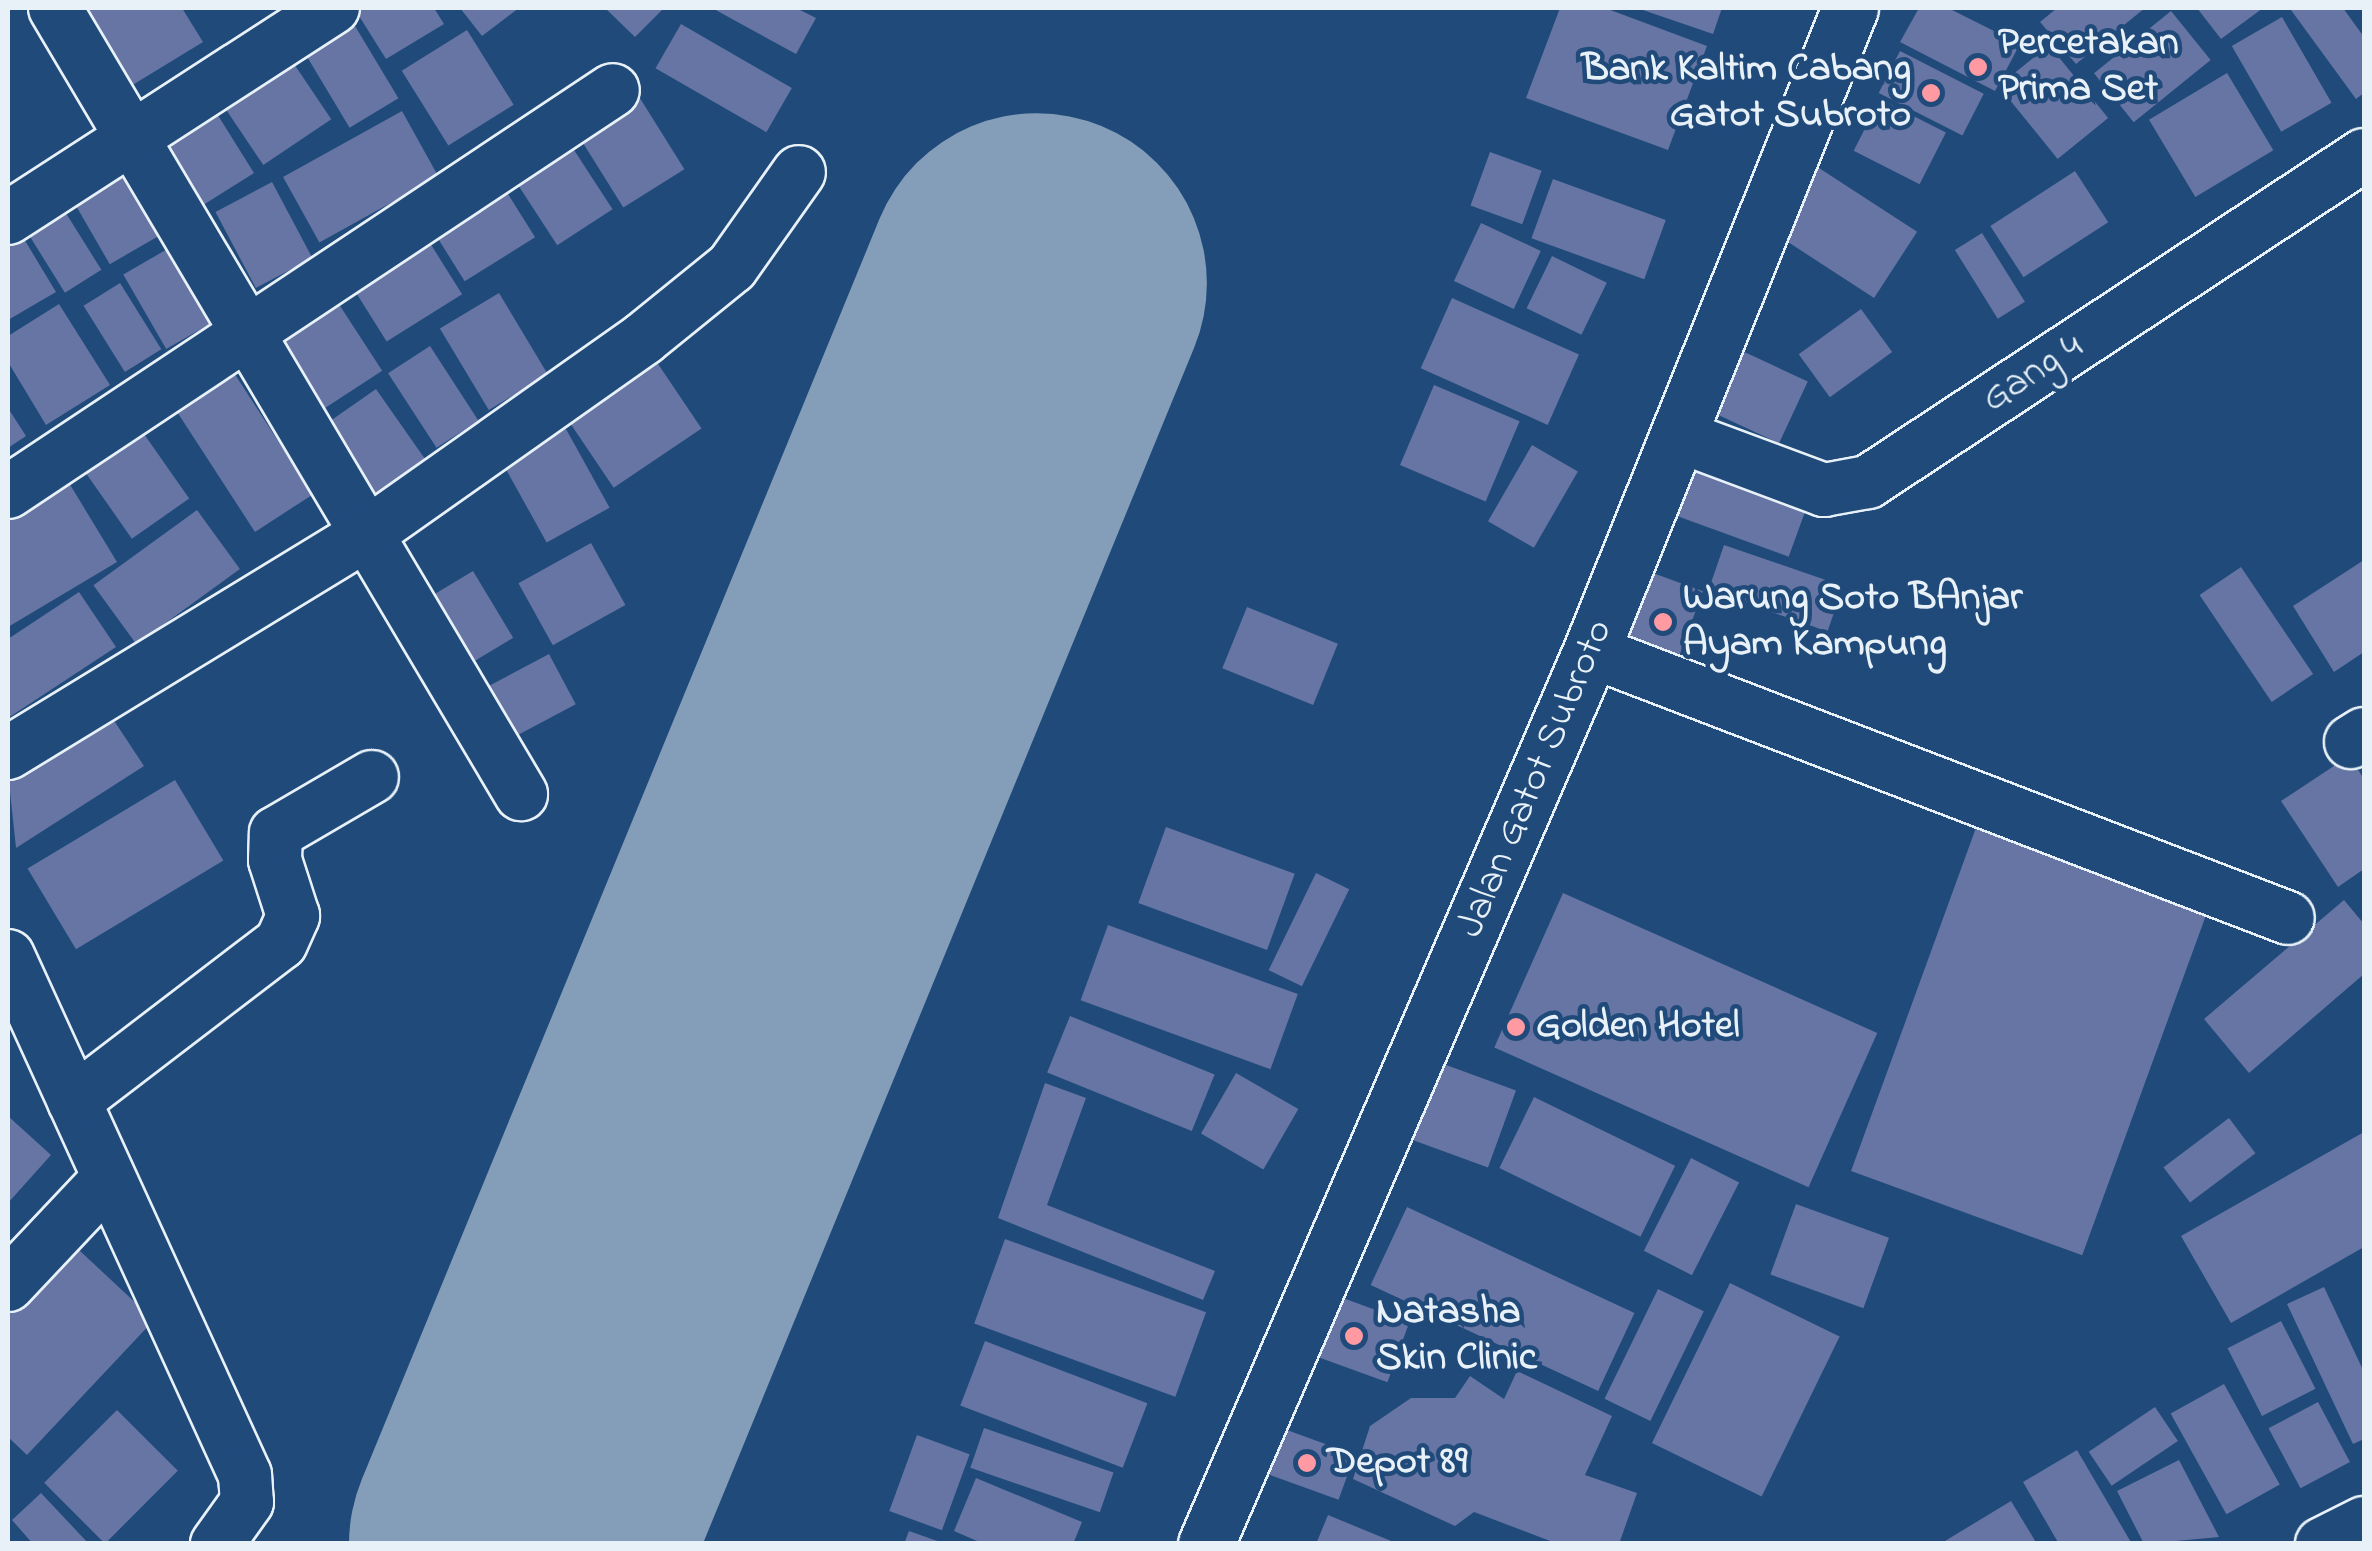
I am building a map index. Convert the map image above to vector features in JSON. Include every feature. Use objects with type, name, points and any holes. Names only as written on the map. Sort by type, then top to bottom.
[{"type":"street","points":[[55,8],[364,536],[521,794]]},
{"type":"street","points":[[8,218],[333,8]]},
{"type":"street","name":"Jalan Gatot Subroto","points":[[1206,1544],[1591,650],[1850,8]]},
{"type":"street","points":[[8,492],[250,337],[613,90]]},
{"type":"street","name":"Gang 4","points":[[1679,436],[1824,490],[1868,482],[2364,155]]},
{"type":"street","points":[[8,753],[364,536],[686,306],[765,230],[800,172]]},
{"type":"street","points":[[1591,650],[2288,918]]},
{"type":"street","points":[[74,1101],[280,943],[293,905],[275,860],[276,833],[372,777]]},
{"type":"street","points":[[8,956],[245,1475],[247,1502],[217,1544]]},
{"type":"street","points":[[8,1285],[109,1178]]},
{"type":"street","points":[[2322,1544],[2364,1523]]},
{"type":"building","points":[[82,8],[182,8],[203,42],[126,89]]},
{"type":"building","points":[[354,8],[434,8],[444,24],[386,59]]},
{"type":"building","points":[[460,8],[519,8],[482,36]]},
{"type":"building","points":[[605,8],[664,8],[635,37]]},
{"type":"building","points":[[712,8],[796,8],[816,18],[796,54]]},
{"type":"building","points":[[1560,8],[1605,8],[1707,46],[1668,150],[1526,98]]},
{"type":"building","points":[[1637,8],[1722,8],[1713,34]]},
{"type":"building","name":"Percetakan Prima Set","points":[[1919,8],[1948,8],[2020,44],[1995,91],[1900,42]]},
{"type":"building","points":[[2057,8],[2145,8],[2076,64],[2040,22]]},
{"type":"building","points":[[2197,8],[2263,8],[2221,39]]},
{"type":"building","points":[[2343,8],[2364,37],[2364,93],[2356,99],[2291,10]]},
{"type":"building","points":[[2171,11],[2211,60],[2134,122],[2094,73]]},
{"type":"building","points":[[349,16],[398,98],[350,128],[300,45]]},
{"type":"building","points":[[2282,17],[2332,103],[2281,132],[2232,46]]},
{"type":"building","points":[[681,24],[792,88],[766,132],[656,68]]},
{"type":"building","points":[[467,30],[514,105],[448,145],[402,71]]},
{"type":"building","points":[[2049,45],[2108,118],[2058,159],[1998,86]]},
{"type":"building","name":"Bank Kaltim Cabang Gatot Subroto","points":[[1900,51],[1984,94],[1962,136],[1879,93]]},
{"type":"building","points":[[286,52],[331,119],[263,165],[218,98]]},
{"type":"building","points":[[2227,73],[2273,150],[2195,197],[2149,120]]},
{"type":"building","points":[[633,87],[684,169],[623,207],[572,125]]},
{"type":"building","points":[[1880,99],[1946,133],[1920,184],[1854,151]]},
{"type":"building","points":[[209,101],[254,173],[203,205],[158,133]]},
{"type":"building","points":[[402,111],[438,177],[319,243],[283,177]]},
{"type":"building","points":[[563,133],[613,209],[557,245],[508,169]]},
{"type":"building","points":[[1490,152],[1542,171],[1522,224],[1471,206]]},
{"type":"building","points":[[1819,168],[1917,232],[1874,298],[1776,234]]},
{"type":"building","points":[[135,170],[170,230],[110,264],[75,204]]},
{"type":"building","points":[[2075,171],[2108,222],[2024,277],[1990,226]]},
{"type":"building","points":[[498,178],[535,237],[465,281],[428,222]]},
{"type":"building","points":[[1553,179],[1666,220],[1644,279],[1531,238]]},
{"type":"building","points":[[272,182],[312,258],[256,288],[215,212]]},
{"type":"building","points":[[59,202],[101,270],[65,293],[23,225]]},
{"type":"building","points":[[1481,223],[1541,251],[1514,309],[1454,281]]},
{"type":"building","points":[[15,224],[56,292],[8,320],[8,228]]},
{"type":"building","points":[[1982,233],[2025,302],[1998,319],[1955,250]]},
{"type":"building","points":[[425,235],[462,294],[387,342],[350,282]]},
{"type":"building","points":[[183,240],[226,314],[166,349],[123,274]]},
{"type":"building","points":[[1552,256],[1607,283],[1581,335],[1527,308]]},
{"type":"building","points":[[120,283],[161,349],[125,372],[84,306]]},
{"type":"building","points":[[331,292],[382,371],[311,417],[260,338]]},
{"type":"building","points":[[499,293],[548,374],[489,410],[440,329]]},
{"type":"building","points":[[1452,298],[1579,355],[1548,425],[1421,368]]},
{"type":"building","points":[[59,304],[110,385],[46,425],[8,362],[8,336]]},
{"type":"building","points":[[1861,309],[1892,352],[1830,397],[1799,354]]},
{"type":"building","points":[[430,346],[478,421],[437,448],[388,373]]},
{"type":"building","points":[[1738,349],[1808,382],[1779,443],[1709,411]]},
{"type":"building","points":[[223,356],[313,494],[255,532],[165,394]]},
{"type":"building","points":[[654,358],[702,428],[614,488],[566,417]]},
{"type":"building","points":[[1434,385],[1520,421],[1486,501],[1400,465]]},
{"type":"building","points":[[376,389],[426,460],[366,502],[316,431]]},
{"type":"building","points":[[8,408],[26,436],[8,448]]},
{"type":"building","points":[[137,424],[189,499],[132,539],[80,464]]},
{"type":"building","points":[[566,429],[610,508],[547,543],[503,464]]},
{"type":"building","points":[[1532,445],[1578,472],[1534,548],[1488,521]]},
{"type":"building","points":[[1693,457],[1810,499],[1789,557],[1672,514]]},
{"type":"building","points":[[63,473],[117,562],[8,627],[8,506]]},
{"type":"building","points":[[197,510],[240,569],[136,644],[93,585]]},
{"type":"building","points":[[591,543],[625,605],[553,645],[518,583]]},
{"type":"building","points":[[1724,545],[1843,586],[1828,631],[1708,590]]},
{"type":"building","points":[[2364,560],[2364,652],[2334,672],[2293,606]]},
{"type":"building","points":[[2241,567],[2313,674],[2272,702],[2200,595]]},
{"type":"building","points":[[473,571],[513,638],[459,670],[419,603]]},
{"type":"building","name":"Warung Soto BAnjar Ayam Kampung","points":[[1653,573],[1703,591],[1674,671],[1624,653]]},
{"type":"building","points":[[79,592],[116,647],[8,718],[8,639]]},
{"type":"building","points":[[1247,607],[1338,644],[1313,705],[1222,668]]},
{"type":"building","points":[[549,654],[576,704],[502,743],[476,693]]},
{"type":"building","points":[[107,710],[144,766],[16,848],[8,773]]},
{"type":"building","points":[[2349,756],[2364,779],[2364,869],[2338,887],[2281,801]]},
{"type":"building","points":[[175,780],[223,861],[76,949],[28,869]]},
{"type":"building","points":[[1981,814],[2212,898],[2082,1255],[1851,1171]]},
{"type":"building","points":[[1166,827],[1295,874],[1267,950],[1138,903]]},
{"type":"building","points":[[1316,873],[1349,889],[1302,986],[1269,970]]},
{"type":"building","points":[[1563,893],[1877,1033],[1809,1187],[1494,1047]]},
{"type":"building","points":[[2344,900],[2364,924],[2364,974],[2249,1073],[2204,1019]]},
{"type":"building","points":[[1108,925],[1298,994],[1270,1069],[1081,1000]]},
{"type":"building","points":[[1070,1016],[1215,1074],[1192,1131],[1047,1073]]},
{"type":"building","points":[[1438,1062],[1516,1090],[1488,1167],[1410,1139]]},
{"type":"building","points":[[1236,1073],[1298,1109],[1263,1170],[1201,1134]]},
{"type":"building","points":[[1045,1083],[1086,1098],[1047,1205],[1215,1271],[1203,1300],[998,1218]]},
{"type":"building","points":[[1534,1097],[1675,1166],[1640,1237],[1499,1168]]},
{"type":"building","points":[[8,1116],[51,1155],[8,1203]]},
{"type":"building","points":[[2229,1118],[2255,1153],[2190,1202],[2164,1167]]},
{"type":"building","points":[[2364,1132],[2364,1247],[2231,1323],[2181,1236]]},
{"type":"building","points":[[1691,1158],[1739,1183],[1692,1275],[1644,1251]]},
{"type":"building","points":[[1796,1204],[1889,1238],[1863,1308],[1770,1274]]},
{"type":"building","points":[[1407,1207],[1634,1313],[1598,1391],[1371,1285]]},
{"type":"building","points":[[64,1236],[154,1320],[27,1455],[8,1437],[8,1295]]},
{"type":"building","points":[[1005,1239],[1206,1312],[1175,1397],[974,1324]]},
{"type":"building","points":[[1730,1283],[1840,1336],[1762,1496],[1652,1443]]},
{"type":"building","points":[[2324,1287],[2364,1372],[2364,1439],[2353,1444],[2287,1304]]},
{"type":"building","points":[[1658,1289],[1704,1311],[1650,1421],[1605,1399]]},
{"type":"building","name":"Natasha Skin Clinic","points":[[1321,1290],[1409,1322],[1387,1382],[1299,1350]]},
{"type":"building","points":[[2281,1321],[2316,1389],[2262,1416],[2228,1348]]},
{"type":"building","points":[[985,1341],[1147,1403],[1123,1468],[960,1405]]},
{"type":"building","points":[[1517,1371],[1612,1416],[1585,1475],[1637,1493],[1619,1544],[1558,1544],[1474,1512],[1455,1526],[1353,1479],[1370,1426],[1411,1398],[1455,1398],[1470,1376],[1504,1399]]},
{"type":"building","points":[[2224,1384],[2280,1485],[2226,1514],[2171,1414]]},
{"type":"building","points":[[2318,1402],[2350,1462],[2300,1488],[2269,1428]]},
{"type":"building","points":[[2155,1407],[2178,1441],[2112,1486],[2089,1452]]},
{"type":"building","points":[[117,1410],[178,1471],[105,1544],[44,1483]]},
{"type":"building","name":"Depot 89","points":[[1276,1426],[1355,1455],[1339,1500],[1260,1471]]},
{"type":"building","points":[[984,1428],[1114,1473],[1100,1512],[970,1468]]},
{"type":"building","points":[[917,1435],[970,1454],[942,1530],[889,1511]]},
{"type":"building","points":[[2077,1450],[2132,1544],[2059,1544],[2023,1482]]},
{"type":"building","points":[[2179,1460],[2219,1537],[2144,1544],[2117,1491]]},
{"type":"building","points":[[976,1478],[1082,1522],[1073,1544],[984,1544],[954,1531]]},
{"type":"building","points":[[41,1493],[89,1544],[33,1544],[12,1520]]},
{"type":"building","points":[[2011,1501],[2037,1544],[1940,1544]]},
{"type":"building","points":[[1328,1515],[1396,1543],[1396,1544],[1316,1544]]},
{"type":"building","points":[[909,1531],[943,1543],[943,1544],[904,1544]]},
{"type":"runway","points":[[519,1544],[1037,283]]},
{"type":"place","name":"Percetakan Prima Set","points":[[1978,67]]},
{"type":"place","name":"Bank Kaltim Cabang Gatot Subroto","points":[[1931,93]]},
{"type":"place","name":"Warung Soto BAnjar Ayam Kampung","points":[[1663,622]]},
{"type":"place","name":"Golden Hotel","points":[[1516,1027]]},
{"type":"place","name":"Natasha Skin Clinic","points":[[1354,1336]]},
{"type":"place","name":"Depot 89","points":[[1307,1463]]}]
